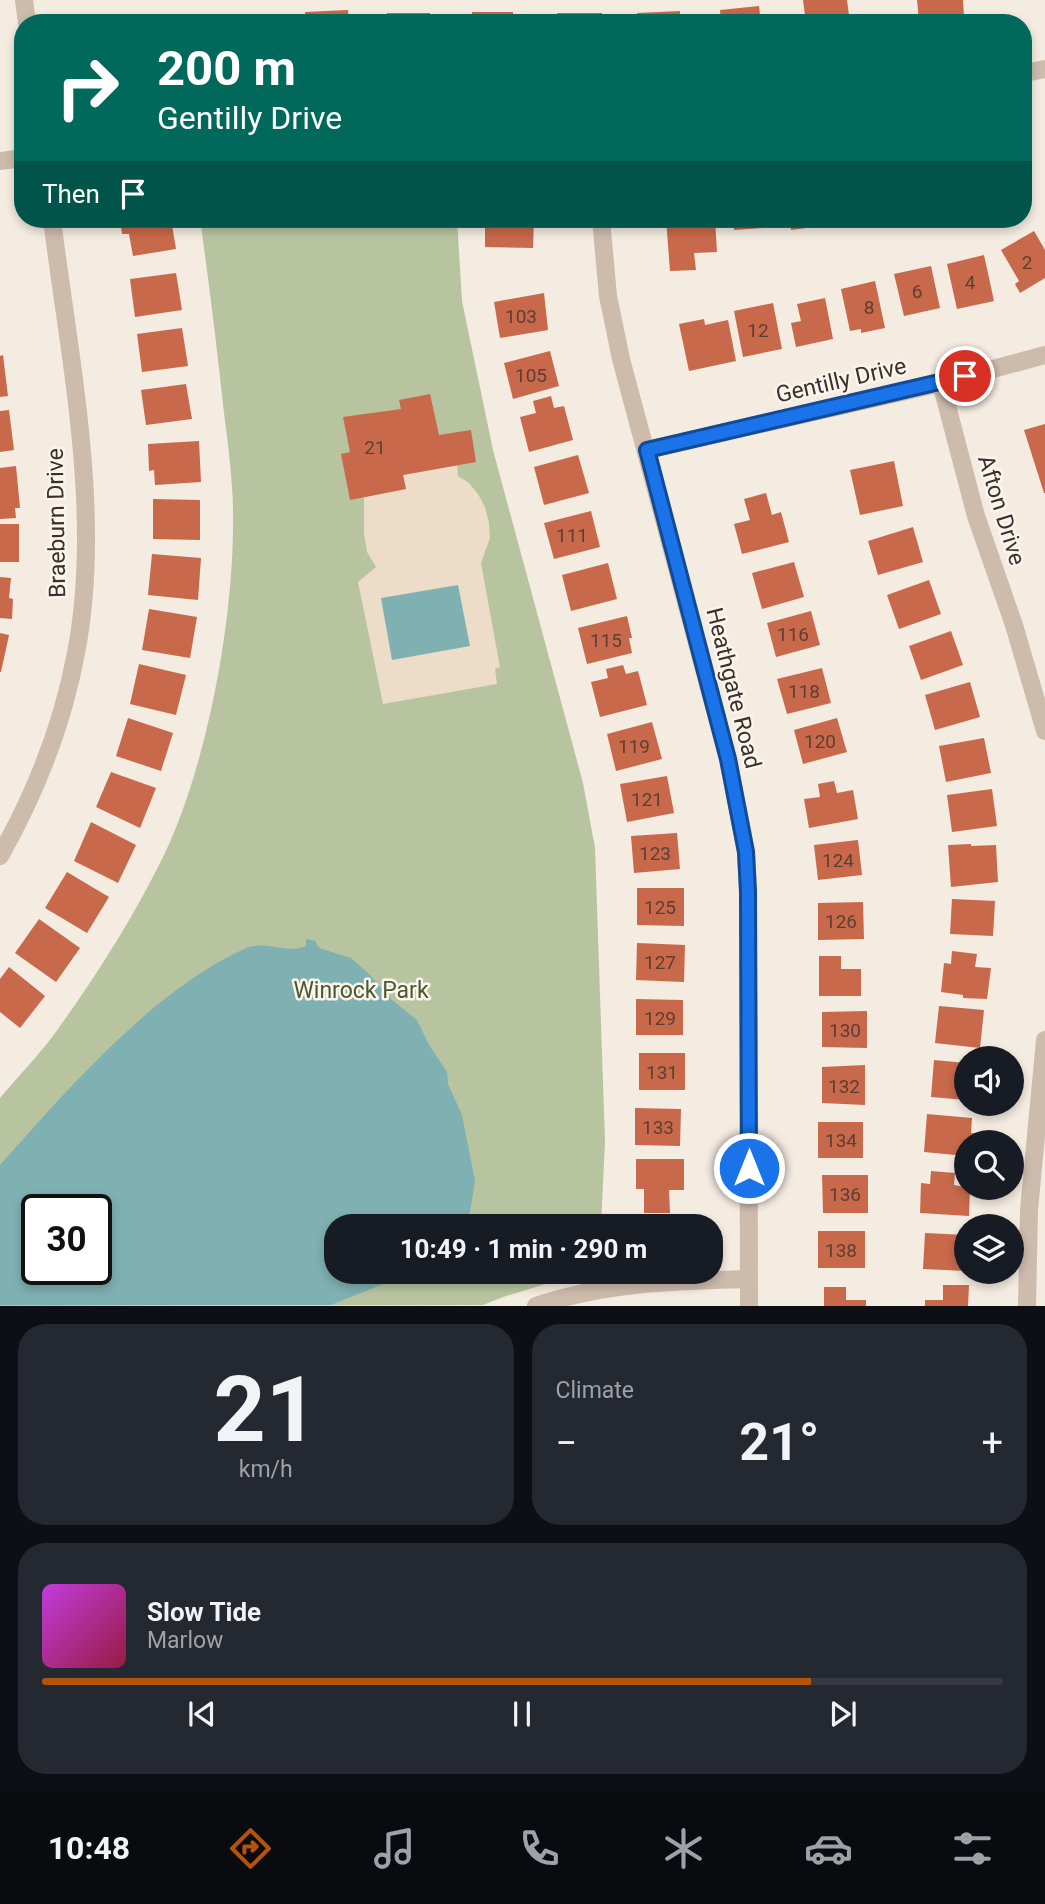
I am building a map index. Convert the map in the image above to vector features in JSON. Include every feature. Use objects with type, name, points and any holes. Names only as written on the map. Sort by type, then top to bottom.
[{"type":"street","name":"Braeburn Drive","points":[[0,856],[37,778],[60,718],[77,650],[85,575],[84,488],[53,228]]},
{"type":"street","name":"Heathgate Road","points":[[602,228],[608,296],[621,359],[728,759],[746,852],[750,1306]]},
{"type":"street","name":"Gentilly Drive","points":[[647,450],[940,383],[1045,355]]},
{"type":"street","name":"Afton Drive","points":[[940,383],[976,516],[1014,625],[1045,730]]},
{"type":"street","points":[[1027,1306],[1029,1210],[1045,1040]]},
{"type":"street","points":[[536,1306],[593,1289],[749,1279]]},
{"type":"green space","name":"Winrock Park","points":[[201,228],[458,228],[462,301],[493,450],[583,783],[595,848],[605,1141],[602,1214],[324,1214],[324,1284],[546,1284],[483,1305],[0,1306],[0,1098],[73,1008],[115,943],[165,853],[180,817],[205,737],[228,609],[233,514],[229,456]]},
{"type":"shaded area","points":[[457,465],[458,476],[469,483],[478,494],[489,523],[490,538],[481,563],[500,667],[495,669],[497,684],[383,704],[358,582],[376,567],[367,552],[364,497],[406,489],[403,475]]},
{"type":"water","points":[[458,585],[470,646],[392,660],[381,598]]},
{"type":"water","points":[[306,939],[315,941],[319,948],[351,958],[392,1000],[417,1020],[447,1072],[448,1084],[462,1115],[475,1181],[469,1214],[324,1214],[324,1284],[383,1284],[331,1305],[0,1305],[0,1165],[82,1075],[144,1016],[176,990],[210,967],[252,946],[306,946]]},
{"type":"building","points":[[803,0],[847,0],[849,14],[805,14]]},
{"type":"building","points":[[917,0],[963,0],[964,14],[918,14]]},
{"type":"building","points":[[759,6],[760,14],[720,14],[720,10]]},
{"type":"building","points":[[348,10],[348,14],[305,14]]},
{"type":"building","points":[[680,11],[680,14],[637,13]]},
{"type":"building","points":[[472,12],[513,12],[513,14]]},
{"type":"building","points":[[387,13],[430,13],[430,14]]},
{"type":"building","points":[[557,13],[602,13],[602,14]]},
{"type":"building","points":[[121,228],[172,228],[176,249],[133,256],[129,234],[122,234]]},
{"type":"building","points":[[485,228],[534,228],[533,248],[485,247]]},
{"type":"building","points":[[667,228],[716,228],[717,252],[694,253],[696,270],[670,271]]},
{"type":"building","points":[[1034,231],[1045,250],[1045,278],[1020,293],[1015,284],[1019,281],[1001,250]]},
{"type":"building","points":[[984,255],[994,301],[957,309],[947,264]]},
{"type":"building","points":[[931,266],[940,308],[904,316],[894,274]]},
{"type":"building","points":[[176,273],[182,310],[135,317],[130,279]]},
{"type":"building","points":[[875,281],[885,328],[861,333],[861,329],[850,331],[841,289]]},
{"type":"building","points":[[544,293],[548,330],[500,338],[494,302]]},
{"type":"building","points":[[825,298],[833,339],[796,347],[791,323],[801,321],[797,304]]},
{"type":"building","points":[[773,303],[782,349],[743,357],[734,311]]},
{"type":"building","points":[[704,319],[705,325],[728,320],[736,361],[689,371],[679,324]]},
{"type":"building","points":[[182,328],[188,366],[142,372],[137,334]]},
{"type":"building","points":[[550,351],[559,386],[513,399],[504,363]]},
{"type":"building","points":[[3,355],[8,396],[0,397],[0,356]]},
{"type":"building","points":[[186,384],[192,419],[146,425],[141,390]]},
{"type":"building","points":[[430,394],[439,435],[471,430],[476,462],[403,475],[406,489],[350,500],[341,454],[350,452],[343,417],[401,409],[399,400]]},
{"type":"building","points":[[551,396],[554,408],[564,406],[573,440],[529,452],[520,417],[536,413],[533,401]]},
{"type":"building","points":[[9,410],[14,450],[0,452],[0,411]]},
{"type":"building","points":[[1045,424],[1045,493],[1044,493],[1024,430]]},
{"type":"building","points":[[199,441],[201,482],[155,485],[154,470],[149,471],[148,444]]},
{"type":"building","points":[[578,455],[589,493],[544,505],[534,467]]},
{"type":"building","points":[[894,461],[903,506],[860,515],[850,470]]},
{"type":"building","points":[[16,466],[20,508],[15,508],[16,518],[0,519],[0,468]]},
{"type":"building","points":[[766,493],[772,515],[781,512],[789,542],[742,554],[734,524],[750,520],[744,499]]},
{"type":"building","points":[[153,499],[200,500],[200,540],[153,539]]},
{"type":"building","points":[[591,511],[600,547],[554,559],[544,523]]},
{"type":"building","points":[[0,524],[19,524],[19,562],[0,562]]},
{"type":"building","points":[[913,527],[923,562],[878,575],[868,541]]},
{"type":"building","points":[[152,554],[201,558],[198,600],[148,595]]},
{"type":"building","points":[[794,562],[804,597],[762,609],[752,573]]},
{"type":"building","points":[[608,563],[617,599],[571,611],[562,575]]},
{"type":"building","points":[[0,577],[11,578],[9,598],[13,599],[12,619],[0,618]]},
{"type":"building","points":[[929,580],[941,614],[899,629],[887,595]]},
{"type":"building","points":[[149,609],[197,617],[190,658],[142,650]]},
{"type":"building","points":[[811,611],[820,645],[776,657],[767,623]]},
{"type":"building","points":[[627,616],[632,653],[587,664],[578,628]]},
{"type":"building","points":[[951,631],[963,665],[921,680],[909,646]]},
{"type":"building","points":[[0,633],[9,635],[1,672],[0,672]]},
{"type":"building","points":[[139,664],[186,675],[176,715],[130,704]]},
{"type":"building","points":[[623,665],[626,674],[638,671],[647,705],[600,717],[591,682],[608,678],[606,669]]},
{"type":"building","points":[[822,668],[831,703],[787,714],[777,679]]},
{"type":"building","points":[[970,682],[980,717],[935,730],[925,695]]},
{"type":"building","points":[[128,718],[173,733],[161,771],[116,756]]},
{"type":"building","points":[[837,718],[847,752],[803,764],[794,730]]},
{"type":"building","points":[[652,722],[662,759],[616,771],[607,734]]},
{"type":"building","points":[[984,738],[991,773],[946,782],[939,746]]},
{"type":"building","points":[[111,772],[156,788],[140,828],[96,807]]},
{"type":"building","points":[[667,776],[674,813],[627,822],[620,784]]},
{"type":"building","points":[[834,781],[837,793],[853,790],[858,819],[809,828],[804,799],[820,797],[818,784]]},
{"type":"building","points":[[992,789],[997,826],[952,832],[947,795]]},
{"type":"building","points":[[91,822],[136,845],[118,883],[74,861]]},
{"type":"building","points":[[677,833],[680,869],[634,873],[631,836]]},
{"type":"building","points":[[858,840],[862,875],[818,880],[814,845]]},
{"type":"building","points":[[948,845],[996,845],[998,882],[951,887]]},
{"type":"building","points":[[67,872],[109,897],[87,933],[45,908]]},
{"type":"building","points":[[637,888],[684,888],[684,926],[637,925]]},
{"type":"building","points":[[952,899],[995,901],[993,936],[950,934]]},
{"type":"building","points":[[863,902],[864,939],[818,940],[818,903]]},
{"type":"building","points":[[39,919],[80,948],[56,982],[15,953]]},
{"type":"building","points":[[637,943],[685,945],[684,982],[636,980]]},
{"type":"building","points":[[952,951],[977,954],[975,967],[991,968],[987,999],[963,998],[963,995],[941,992],[944,963],[951,964]]},
{"type":"building","points":[[819,956],[841,956],[841,969],[861,969],[861,996],[819,996]]},
{"type":"building","points":[[9,967],[45,996],[20,1028],[0,1012],[0,979]]},
{"type":"building","points":[[636,999],[683,1000],[683,1035],[636,1035]]},
{"type":"building","points":[[939,1006],[984,1010],[980,1046],[935,1043]]},
{"type":"building","points":[[867,1011],[867,1048],[822,1047],[822,1012]]},
{"type":"building","points":[[639,1053],[685,1053],[685,1090],[639,1090]]},
{"type":"building","points":[[934,1060],[954,1062],[954,1099],[931,1097]]},
{"type":"building","points":[[865,1065],[865,1105],[822,1103],[822,1067]]},
{"type":"building","points":[[635,1108],[681,1109],[680,1146],[635,1145]]},
{"type":"building","points":[[927,1114],[972,1118],[971,1130],[954,1130],[954,1155],[924,1152]]},
{"type":"building","points":[[818,1122],[863,1122],[863,1158],[818,1158]]},
{"type":"building","points":[[636,1159],[684,1159],[684,1190],[669,1190],[670,1213],[644,1213],[644,1189],[636,1189]]},
{"type":"building","points":[[931,1171],[954,1173],[954,1200],[970,1200],[969,1214],[920,1213],[921,1183],[930,1184]]},
{"type":"building","points":[[822,1175],[868,1175],[868,1213],[823,1213]]},
{"type":"building","points":[[818,1231],[865,1231],[865,1268],[818,1268]]},
{"type":"building","points":[[925,1233],[954,1234],[954,1270],[923,1269]]},
{"type":"building","points":[[943,1285],[969,1285],[968,1306],[925,1306],[925,1300],[943,1300]]},
{"type":"building","points":[[824,1287],[846,1287],[846,1300],[866,1300],[866,1306],[824,1306]]},
{"type":"route","points":[[749,1168],[746,852],[728,759],[647,450],[965,376]]}]
